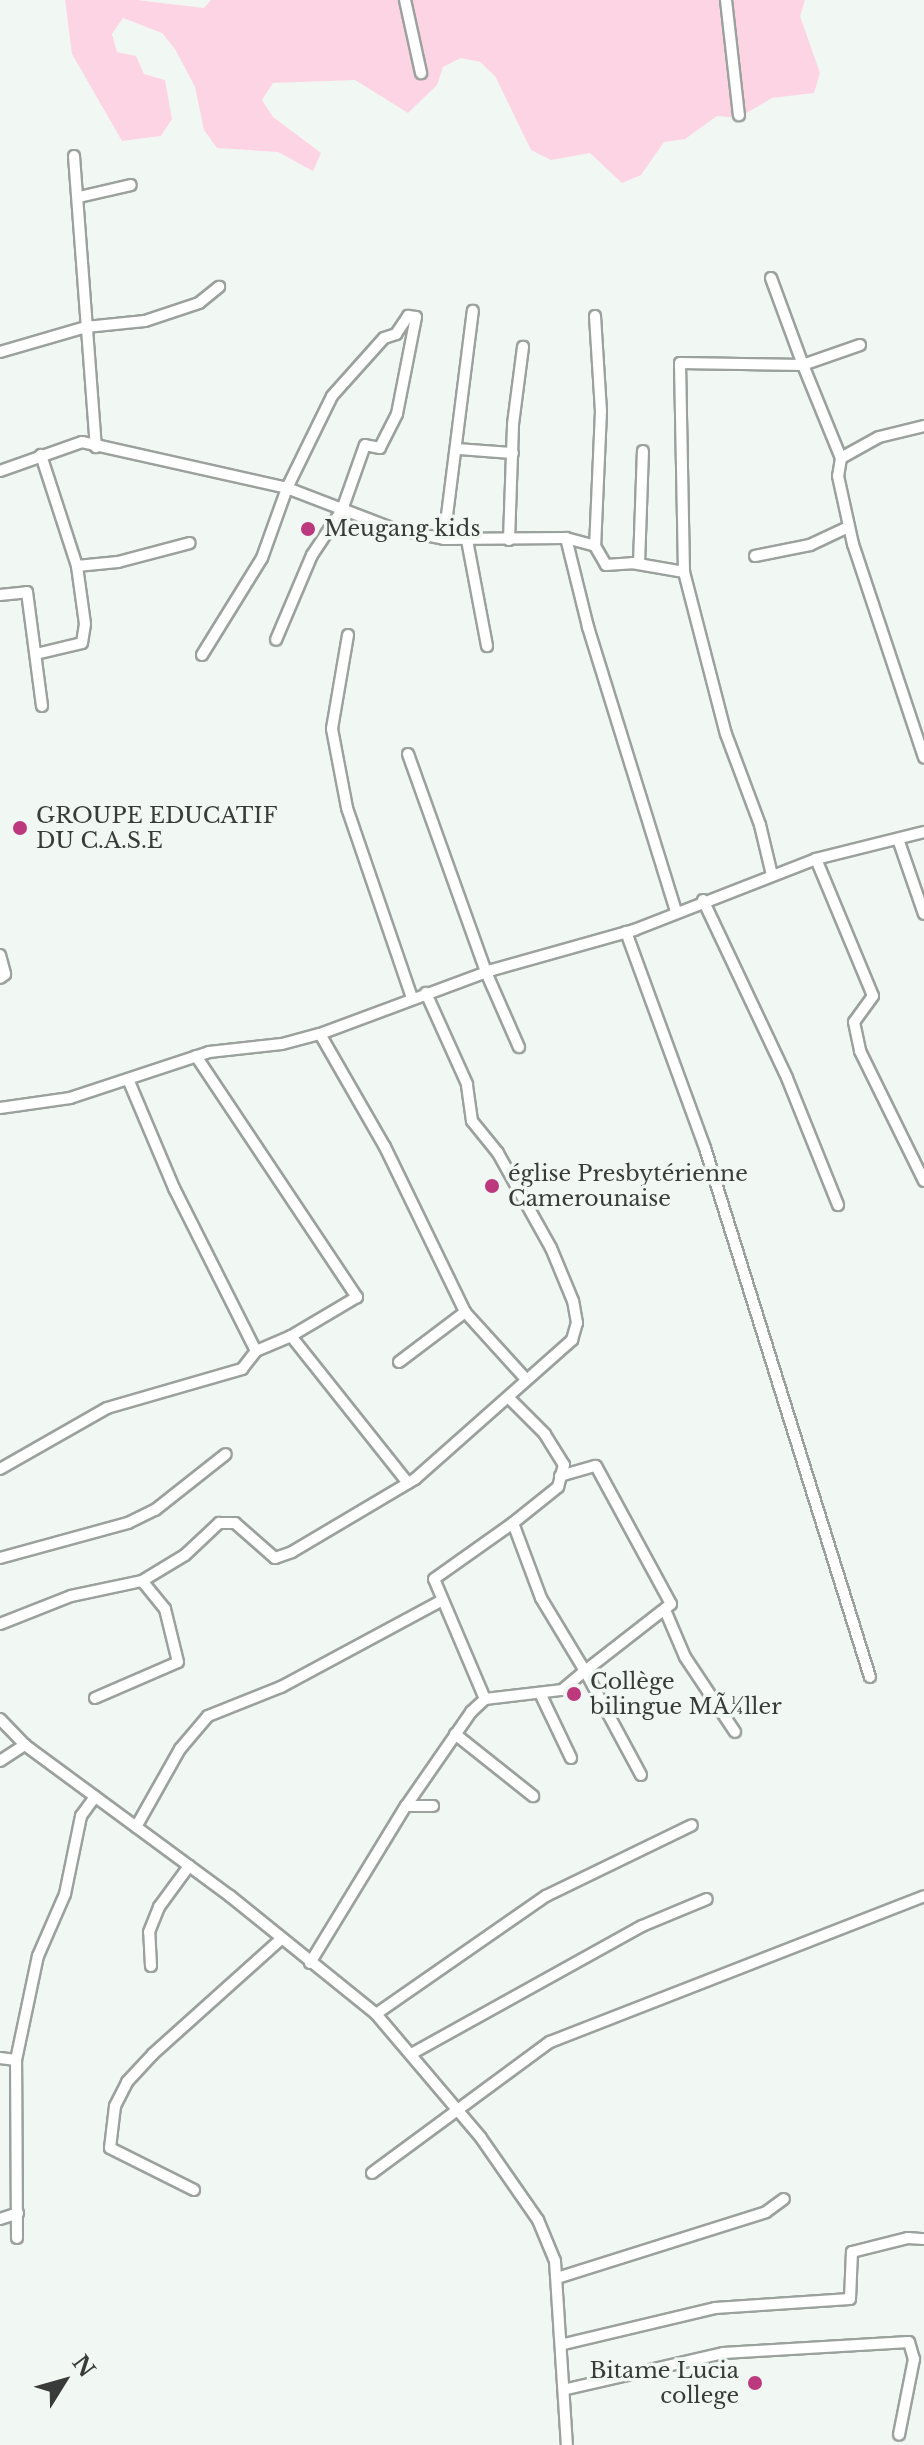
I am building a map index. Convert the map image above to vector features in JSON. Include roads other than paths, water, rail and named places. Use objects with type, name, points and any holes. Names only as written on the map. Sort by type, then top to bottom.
[{"type":"street","points":[[405,0],[421,73]]},
{"type":"street","points":[[726,0],[739,115]]},
{"type":"street","points":[[74,156],[96,447]]},
{"type":"street","points":[[79,197],[131,185]]},
{"type":"street","points":[[771,278],[841,458],[838,476],[848,527],[878,632],[911,708],[924,758]]},
{"type":"street","points":[[0,352],[86,327],[145,321],[199,303],[219,287]]},
{"type":"street","points":[[444,539],[458,449],[473,311]]},
{"type":"street","points":[[202,655],[262,558],[287,488],[334,394],[384,338],[396,334],[408,316],[416,317],[403,399],[380,448],[365,445],[342,510],[312,555],[276,640]]},
{"type":"street","points":[[595,316],[601,411],[595,546],[606,565],[639,564],[684,572]]},
{"type":"street","points":[[772,875],[760,825],[726,734],[684,572],[680,363],[803,365],[860,345]]},
{"type":"street","points":[[509,540],[523,347]]},
{"type":"street","points":[[841,458],[879,437],[924,426]]},
{"type":"street","points":[[0,471],[82,442],[287,488],[391,528],[444,539],[566,538],[595,546]]},
{"type":"street","points":[[458,449],[513,453]]},
{"type":"street","points":[[639,564],[643,451]]},
{"type":"street","points":[[36,654],[82,643],[77,566],[41,455]]},
{"type":"street","points":[[755,556],[810,545],[848,527]]},
{"type":"street","points":[[566,538],[588,627],[676,912]]},
{"type":"street","points":[[467,540],[487,646]]},
{"type":"street","points":[[77,566],[118,562],[190,543]]},
{"type":"street","points":[[0,595],[27,592],[42,706]]},
{"type":"street","points":[[348,635],[332,729],[347,808],[412,998]]},
{"type":"street","points":[[408,754],[486,972],[519,1047]]},
{"type":"street","points":[[0,1108],[70,1098],[196,1056],[320,1034],[486,972],[626,932],[816,859],[924,832]]},
{"type":"street","points":[[898,839],[924,914]]},
{"type":"street","points":[[816,859],[873,996],[854,1022],[860,1051],[924,1181]]},
{"type":"street","points":[[703,900],[787,1078],[838,1205]]},
{"type":"street","points":[[626,932],[705,1148],[870,1677]]},
{"type":"street","points":[[0,955],[5,974],[0,978]]},
{"type":"street","points":[[0,1624],[71,1596],[142,1581],[185,1555],[219,1523],[235,1523],[275,1558],[408,1483],[508,1397],[524,1377],[572,1340],[577,1323],[573,1301],[551,1248],[498,1153],[472,1121],[467,1084],[426,993]]},
{"type":"street","points":[[320,1034],[385,1147],[465,1312],[524,1377]]},
{"type":"street","points":[[0,1469],[107,1408],[242,1369],[256,1351],[291,1336],[357,1297],[196,1056]]},
{"type":"street","points":[[128,1079],[174,1188],[256,1351]]},
{"type":"street","points":[[399,1362],[465,1312]]},
{"type":"street","points":[[291,1336],[408,1483]]},
{"type":"street","points":[[485,1699],[434,1579],[558,1487],[564,1465],[558,1451],[508,1397]]},
{"type":"street","points":[[0,1558],[128,1523],[155,1510],[226,1454]]},
{"type":"street","points":[[310,1963],[406,1806],[455,1734],[485,1699],[562,1690],[671,1604],[596,1466],[560,1476]]},
{"type":"street","points":[[513,1523],[541,1598],[585,1671],[641,1775]]},
{"type":"street","points":[[95,1698],[178,1662],[165,1609],[142,1581]]},
{"type":"street","points":[[136,1827],[180,1749],[208,1716],[281,1687],[441,1601]]},
{"type":"street","points":[[665,1610],[685,1657],[735,1732]]},
{"type":"street","points":[[540,1693],[571,1758]]},
{"type":"street","points":[[0,1719],[25,1745],[189,1866],[376,2014],[413,2053],[538,2220],[557,2278],[567,2389],[567,2445]]},
{"type":"street","points":[[455,1734],[533,1796]]},
{"type":"street","points":[[0,1761],[25,1745]]},
{"type":"street","points":[[17,2238],[16,2060],[38,1956],[65,1894],[81,1816],[95,1797]]},
{"type":"street","points":[[406,1806],[433,1806]]},
{"type":"street","points":[[376,2014],[546,1896],[692,1825]]},
{"type":"street","points":[[151,1966],[149,1932],[159,1907],[189,1866]]},
{"type":"street","points":[[372,2173],[413,2139],[459,2112],[550,2042],[924,1896]]},
{"type":"street","points":[[413,2053],[642,1926],[707,1899]]},
{"type":"street","points":[[194,2190],[110,2148],[115,2106],[127,2082],[153,2054],[281,1939]]},
{"type":"street","points":[[0,2058],[16,2060]]},
{"type":"street","points":[[557,2278],[766,2212],[784,2199]]},
{"type":"street","points":[[0,2219],[18,2213]]},
{"type":"street","points":[[564,2344],[715,2308],[850,2299],[852,2252],[908,2238],[924,2239]]},
{"type":"street","points":[[567,2389],[723,2353],[909,2342],[924,2344]]},
{"type":"street","points":[[899,2435],[914,2359],[909,2342]]},
{"type":"place","name":"Meugang kids","points":[[308,529]]},
{"type":"place","name":"GROUPE EDUCATIF DU C.A.S.E","points":[[20,828]]},
{"type":"place","name":"église Presbytérienne Camerounaise","points":[[492,1186]]},
{"type":"place","name":"Collège bilingue MÃ¼ller","points":[[574,1694]]},
{"type":"place","name":"Bitame Lucia college","points":[[755,2383]]}]
